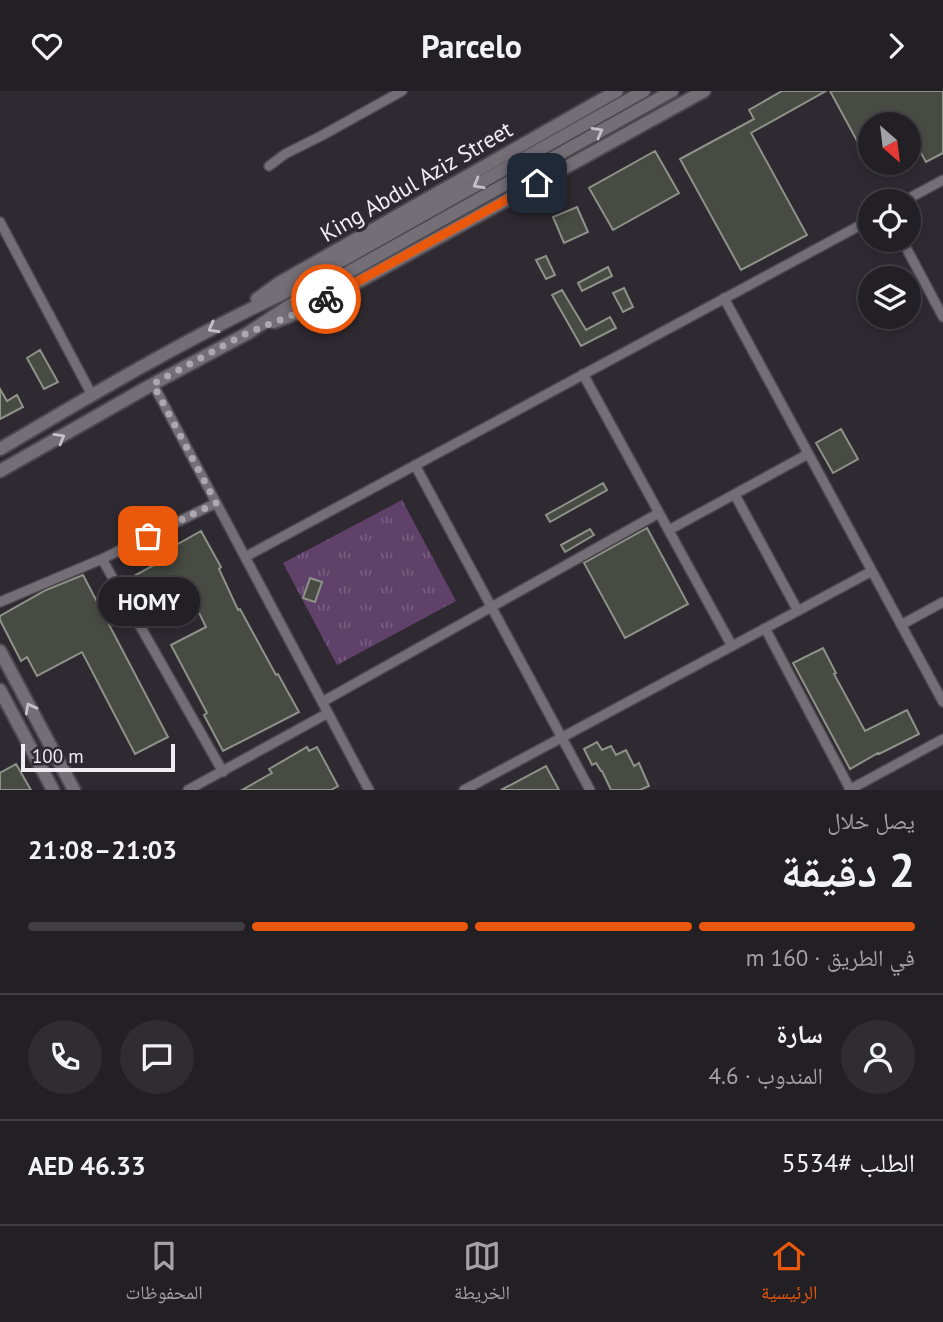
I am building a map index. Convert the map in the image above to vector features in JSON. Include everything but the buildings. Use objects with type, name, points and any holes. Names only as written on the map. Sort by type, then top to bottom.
[{"type":"street","points":[[269,166],[285,154],[402,91]]},
{"type":"street","name":"King Abdul Aziz Street","points":[[239,314],[279,283],[617,91]]},
{"type":"street","name":"King Abdul Aziz Street","points":[[0,449],[92,395],[239,314],[284,293],[644,91]]},
{"type":"street","name":"King Abdul Aziz Street","points":[[0,471],[248,333],[295,302],[673,91]]},
{"type":"street","name":"King Abdul Aziz Street","points":[[248,333],[300,312],[358,282],[704,91]]},
{"type":"street","points":[[921,192],[943,180]]},
{"type":"street","points":[[0,222],[92,395]]},
{"type":"street","points":[[245,557],[858,225]]},
{"type":"street","points":[[908,252],[943,317]]},
{"type":"street","points":[[724,298],[943,702]]},
{"type":"street","points":[[583,374],[732,646]]},
{"type":"street","points":[[153,384],[369,790]]},
{"type":"street","points":[[669,530],[808,454]]},
{"type":"street","points":[[415,465],[590,790]]},
{"type":"street","points":[[734,495],[797,611]]},
{"type":"street","points":[[0,602],[102,559],[216,503]]},
{"type":"street","points":[[322,702],[659,513]]},
{"type":"street","points":[[102,559],[223,772]]},
{"type":"street","points":[[464,790],[872,571]]},
{"type":"street","points":[[901,625],[943,602]]},
{"type":"street","points":[[765,628],[849,790],[943,739]]},
{"type":"street","points":[[0,651],[74,790]]},
{"type":"street","points":[[0,690],[53,790]]},
{"type":"street","points":[[188,790],[328,713]]},
{"type":"green space","points":[[402,500],[456,601],[337,665],[283,563]]},
{"type":"way so far","points":[[148,536],[216,503],[153,384],[247,333],[326,299]]},
{"type":"place","name":"HOMY","points":[[148,536]]},
{"type":"route","points":[[326,299],[537,183]]}]
